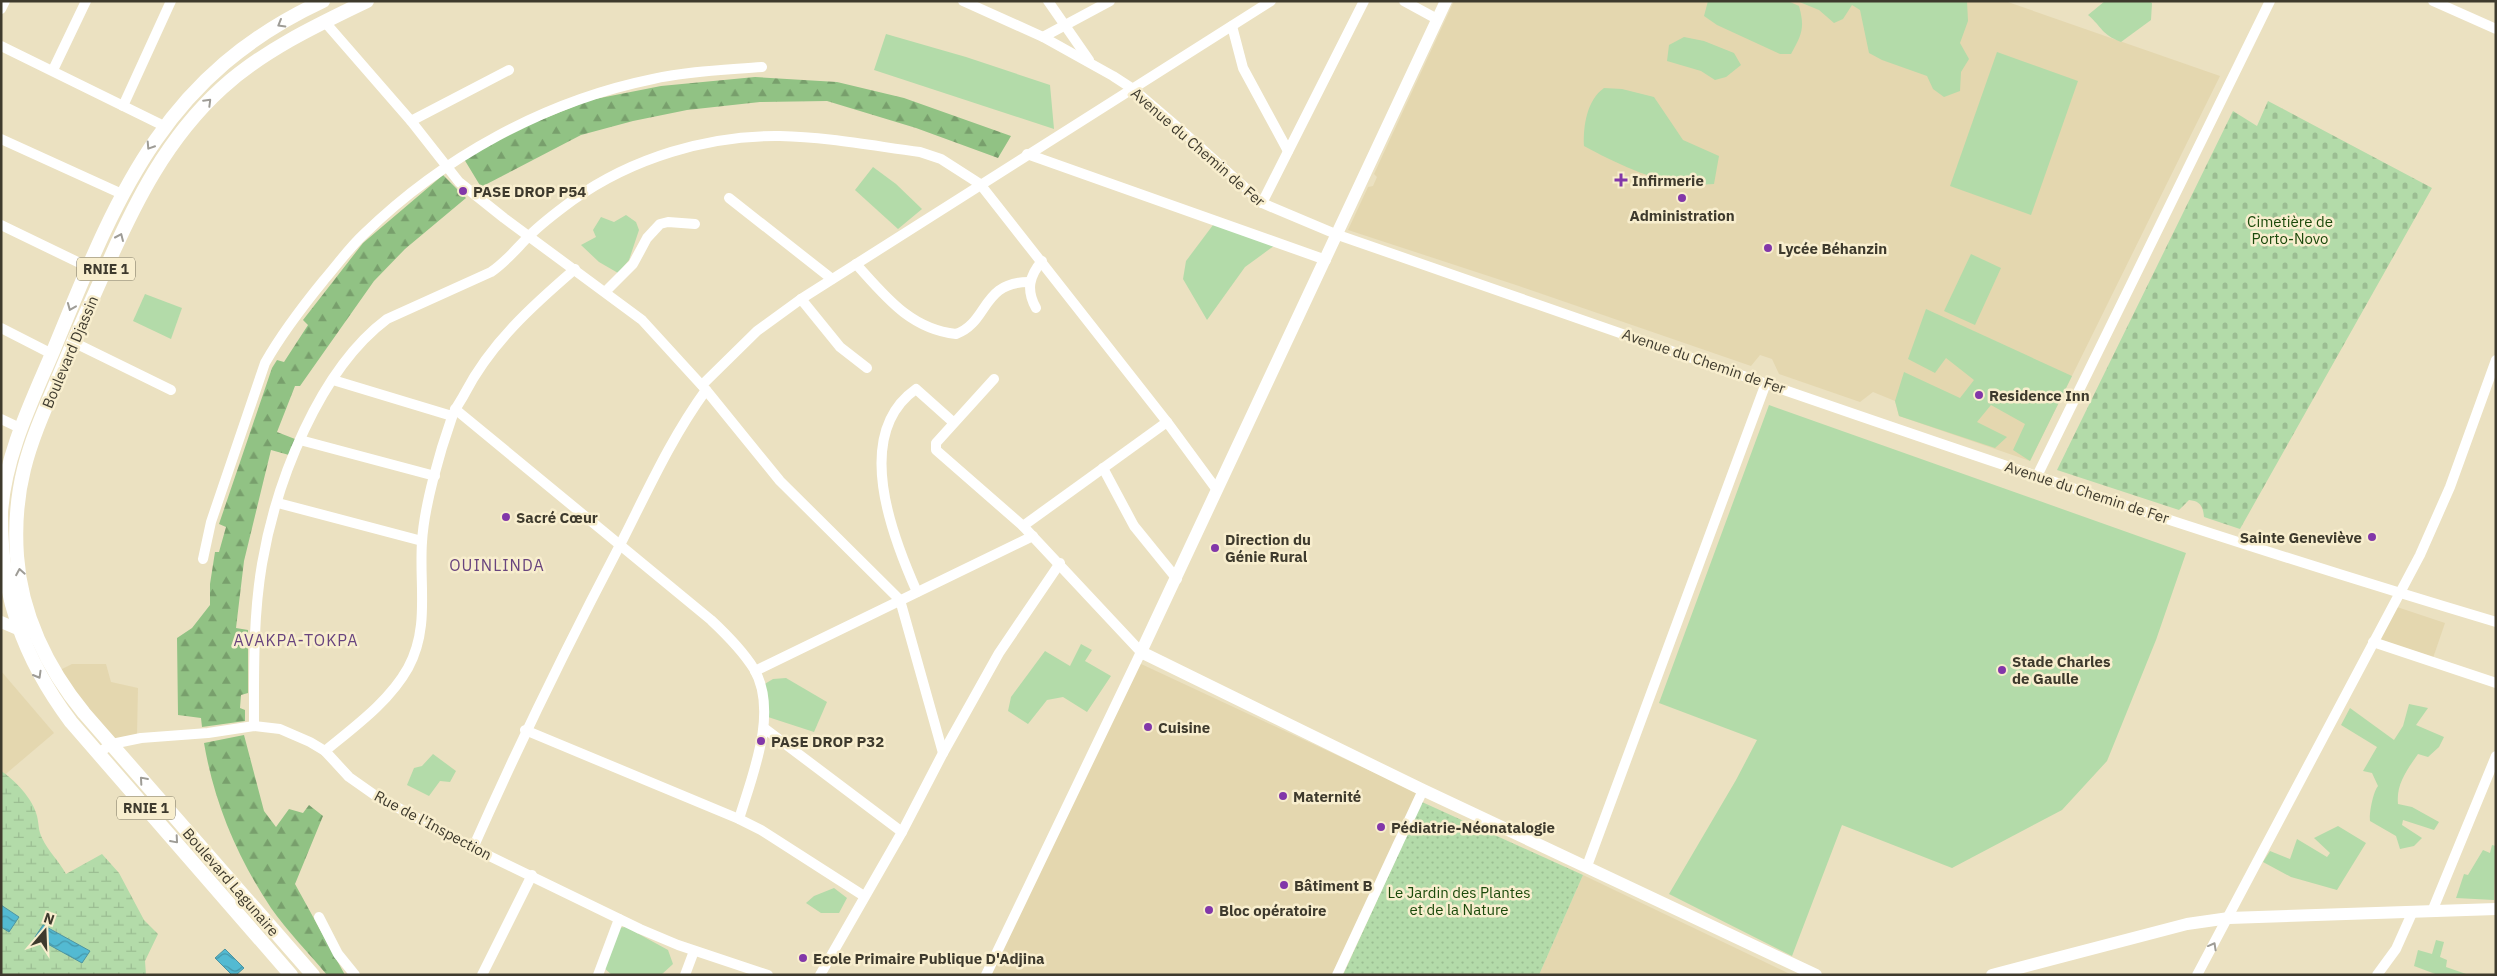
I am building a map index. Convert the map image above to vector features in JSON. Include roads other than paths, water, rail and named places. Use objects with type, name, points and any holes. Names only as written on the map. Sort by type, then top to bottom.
[{"type":"highway","name":"Boulevard Djassin","points":[[37,636],[28,608],[17,556],[17,518],[21,486],[33,442],[73,342],[138,198],[179,134],[222,88],[280,46],[324,21],[367,1]]},
{"type":"highway","name":"Boulevard Djassin","points":[[18,630],[5,600],[1,513],[6,480],[22,429],[52,354],[88,267],[122,194],[144,155],[164,126],[222,64],[314,3]]},
{"type":"highway","name":"Boulevard Lagunaire","points":[[18,630],[30,660],[45,686],[71,722],[290,975]]},
{"type":"highway","name":"Boulevard Lagunaire","points":[[37,636],[60,681],[112,744],[313,975]]},
{"type":"main road","points":[[1446,1],[1141,652],[1423,790],[1816,975]]},
{"type":"main road","points":[[5,600],[28,608]]},
{"type":"main road","points":[[1,622],[37,636]]},
{"type":"main road","points":[[1992,975],[2187,924],[2229,918],[2433,909],[2496,909]]},
{"type":"street","points":[[1,9],[5,1]]},
{"type":"street","points":[[53,70],[86,1]]},
{"type":"street","points":[[123,106],[171,1]]},
{"type":"street","name":"Avenue du Chemin de Fer","points":[[963,1],[1043,37],[1091,63],[1133,89],[1182,130],[1262,204],[1338,235],[2037,476],[2400,594],[2496,622]]},
{"type":"street","points":[[1048,1],[1091,63]]},
{"type":"street","points":[[1043,37],[1110,1]]},
{"type":"street","points":[[1250,1],[1256,11]]},
{"type":"street","points":[[472,848],[525,730],[660,464],[704,387],[757,331],[801,299],[1271,1]]},
{"type":"street","points":[[1262,204],[1364,1]]},
{"type":"street","points":[[1404,1],[1437,19]]},
{"type":"street","points":[[2037,476],[2270,1]]},
{"type":"street","points":[[2433,1],[2496,29]]},
{"type":"street","points":[[324,21],[411,121],[446,167],[472,194],[530,235],[642,320],[704,387],[780,481],[900,600],[943,753]]},
{"type":"street","points":[[1232,26],[1243,68],[1288,151]]},
{"type":"street","points":[[1,46],[164,126]]},
{"type":"street","points":[[203,559],[211,522],[265,363],[277,342],[304,304],[365,234],[446,167],[476,147],[518,126],[602,92],[687,73],[762,67]]},
{"type":"street","points":[[411,121],[509,70]]},
{"type":"street","points":[[254,726],[254,640],[260,575],[268,534],[300,440],[315,408],[351,353],[386,319],[491,272],[504,262],[530,235],[575,198],[632,167],[660,156],[720,140],[781,136],[920,152],[941,159],[980,184],[1167,422],[1217,490]]},
{"type":"street","points":[[1,139],[122,194]]},
{"type":"street","points":[[1027,154],[1326,260]]},
{"type":"street","points":[[729,198],[832,279]]},
{"type":"street","points":[[606,292],[633,264],[647,238],[660,224],[668,222],[695,224]]},
{"type":"street","points":[[1,225],[88,267]]},
{"type":"street","points":[[1036,308],[1030,296],[1029,282],[1035,269],[1042,261]]},
{"type":"street","points":[[856,264],[901,311],[927,328],[948,333],[964,331],[971,325],[989,299],[1002,287],[1015,282],[1029,282]]},
{"type":"street","points":[[325,751],[370,713],[393,689],[413,658],[423,620],[422,541],[435,476],[454,413],[477,371],[512,326],[574,269]]},
{"type":"street","points":[[801,299],[840,347],[868,368]]},
{"type":"street","points":[[1,328],[52,354]]},
{"type":"street","points":[[73,342],[171,390]]},
{"type":"street","points":[[2197,975],[2400,594],[2428,537],[2450,487],[2496,360]]},
{"type":"street","points":[[986,975],[1141,652],[1060,563],[1023,526],[936,450],[936,443],[953,422],[994,379]]},
{"type":"street","points":[[333,380],[454,413],[620,544],[726,634],[755,671],[762,695],[764,728],[739,819]]},
{"type":"street","points":[[1587,866],[1766,383]]},
{"type":"street","points":[[918,592],[898,548],[890,523],[882,452],[886,432],[898,406],[916,389],[953,422]]},
{"type":"street","points":[[1,419],[22,429]]},
{"type":"street","points":[[1023,526],[1167,422]]},
{"type":"street","points":[[300,440],[435,476]]},
{"type":"street","points":[[1102,468],[1134,526],[1176,579]]},
{"type":"street","points":[[278,503],[422,541]]},
{"type":"street","points":[[755,671],[1033,536]]},
{"type":"street","points":[[820,975],[902,832],[943,753],[1000,653],[1060,563]]},
{"type":"street","points":[[2373,642],[2496,683]]},
{"type":"street","name":"Rue de l'Inspection","points":[[98,753],[112,744],[141,738],[208,733],[254,726],[266,726],[293,734],[325,751],[349,777],[376,796],[472,848],[532,875],[619,919],[694,951],[768,975]]},
{"type":"street","points":[[764,728],[902,832]]},
{"type":"street","points":[[525,730],[762,830],[864,896]]},
{"type":"street","points":[[2433,909],[2496,756]]},
{"type":"street","points":[[1337,975],[1423,790]]},
{"type":"street","points":[[482,975],[532,875]]},
{"type":"street","points":[[2377,975],[2396,949],[2414,911]]},
{"type":"street","points":[[318,917],[338,954],[355,975]]},
{"type":"street","points":[[598,975],[619,919]]},
{"type":"street","points":[[685,975],[694,951]]},
{"type":"water","points":[[1,905],[19,917],[9,932],[1,927]]},
{"type":"water","points":[[43,925],[90,951],[82,963],[35,937]]},
{"type":"water","points":[[225,949],[244,968],[236,975],[232,975],[215,958]]},
{"type":"place","name":"Infirmerie","points":[[1621,180]]},
{"type":"place","name":"PASE DROP P54","points":[[463,191]]},
{"type":"place","name":"Administration","points":[[1682,198]]},
{"type":"place","name":"Lycée Béhanzin","points":[[1768,248]]},
{"type":"place","name":"Residence Inn","points":[[1979,395]]},
{"type":"place","name":"Sacré Cœur","points":[[506,517]]},
{"type":"place","name":"Sainte Geneviève","points":[[2372,537]]},
{"type":"place","name":"Direction du Génie Rural","points":[[1215,548]]},
{"type":"place","name":"Stade Charles de Gaulle","points":[[2002,670]]},
{"type":"place","name":"Cuisine","points":[[1148,727]]},
{"type":"place","name":"PASE DROP P32","points":[[761,741]]},
{"type":"place","name":"Maternité","points":[[1283,796]]},
{"type":"place","name":"Pédiatrie-Néonatalogie","points":[[1381,827]]},
{"type":"place","name":"Bâtiment B","points":[[1284,885]]},
{"type":"place","name":"Bloc opératoire","points":[[1209,910]]},
{"type":"place","name":"Ecole Primaire Publique D'Adjina","points":[[803,958]]},
{"type":"district","name":"OUINLINDA","points":[[497,565]]},
{"type":"district","name":"AVAKPA-TOKPA","points":[[296,640]]},
{"type":"park label","name":"Cimetière de Porto-Novo","points":[[2290,230]]},
{"type":"park label","name":"Le Jardin des Plantes et de la Nature","points":[[1459,900]]}]
